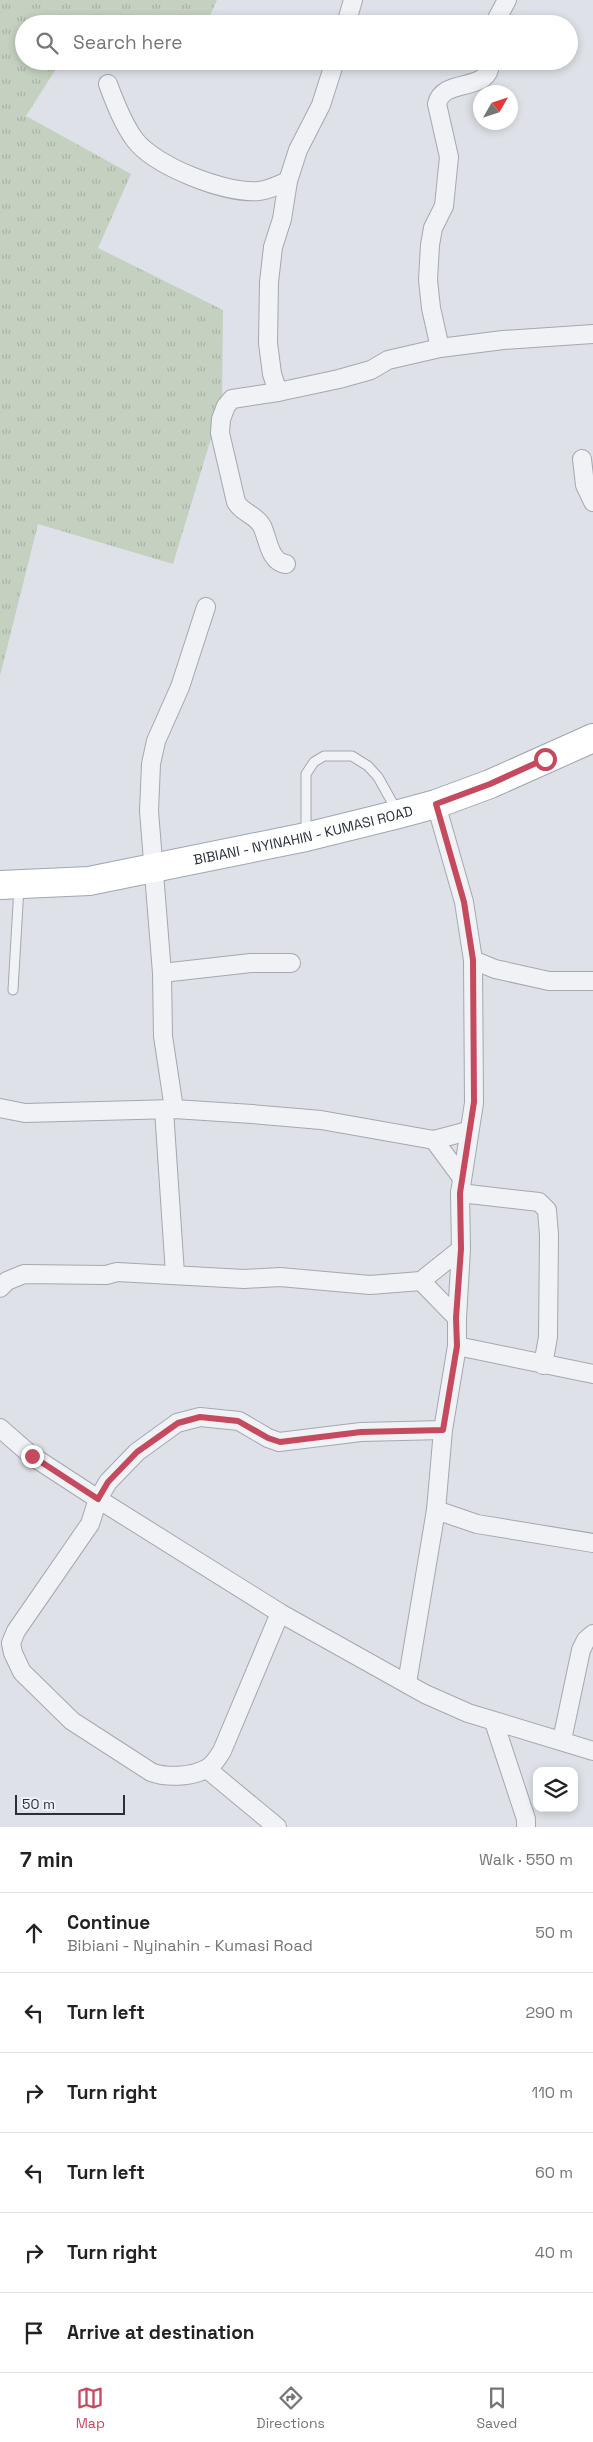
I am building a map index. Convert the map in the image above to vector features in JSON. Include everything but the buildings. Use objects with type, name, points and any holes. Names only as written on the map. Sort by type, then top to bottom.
[{"type":"main road","name":"BIBIANI - NYINAHIN - KUMASI ROAD","points":[[10,885],[89,882],[306,837],[399,814],[436,804],[490,784],[593,738]]},
{"type":"street","points":[[349,15],[353,0]]},
{"type":"street","points":[[499,15],[507,0]]},
{"type":"street","points":[[278,392],[272,374],[268,343],[269,282],[273,247],[282,219],[288,181],[298,150],[321,105],[332,70]]},
{"type":"street","points":[[440,348],[431,308],[429,271],[433,228],[444,206],[449,157],[437,104],[439,95],[446,89],[475,83],[484,77],[489,70]]},
{"type":"street","points":[[108,84],[114,103],[135,140],[153,157],[172,168],[243,190],[260,191],[288,181]]},
{"type":"street","points":[[286,564],[279,563],[275,558],[261,524],[256,518],[241,510],[236,502],[220,433],[221,419],[226,406],[232,399],[278,392],[371,370],[388,360],[440,348],[503,340],[593,334]]},
{"type":"street","points":[[582,459],[585,485],[593,502]]},
{"type":"street","points":[[175,1274],[169,1110],[163,1036],[162,973],[149,811],[151,764],[156,741],[180,687],[206,607]]},
{"type":"street","points":[[406,1683],[436,1510],[443,1430],[457,1346],[456,1318],[461,1249],[461,1186],[474,1102],[473,960],[464,902],[436,804]]},
{"type":"street","points":[[473,960],[495,968],[549,981],[593,981]]},
{"type":"street","points":[[162,973],[251,963],[291,963]]},
{"type":"street","points":[[0,1108],[25,1113],[169,1110],[321,1120],[434,1140],[468,1131]]},
{"type":"street","points":[[434,1140],[461,1186],[539,1202],[547,1210],[549,1235],[548,1337],[543,1365]]},
{"type":"street","points":[[0,1288],[15,1276],[24,1274],[106,1275],[117,1272],[244,1279],[280,1276],[370,1285],[420,1280],[461,1249]]},
{"type":"street","points":[[420,1280],[456,1318]]},
{"type":"street","points":[[457,1346],[593,1374]]},
{"type":"street","points":[[280,1613],[222,1751],[207,1769],[162,1777],[151,1772],[80,1726],[22,1672],[6,1645],[90,1524],[98,1499],[108,1482],[137,1452],[178,1423],[200,1417],[238,1421],[268,1438],[280,1442],[361,1432],[443,1430]]},
{"type":"street","points":[[0,1428],[32,1456],[98,1499],[280,1613],[406,1683],[468,1713],[562,1740],[593,1751]]},
{"type":"street","points":[[436,1510],[477,1524],[593,1543]]},
{"type":"street","points":[[562,1740],[581,1650],[586,1640],[593,1634]]},
{"type":"street","points":[[494,1722],[526,1819],[526,1827]]},
{"type":"street","points":[[207,1769],[278,1827]]},
{"type":"lane","points":[[306,837],[306,774],[314,762],[324,756],[352,756],[368,766],[378,777],[399,814]]},
{"type":"lane","points":[[10,885],[13,990]]},
{"type":"green space","points":[[0,0],[217,0],[210,15],[15,15],[15,70],[55,70],[26,116],[131,174],[98,248],[223,310],[222,402],[173,564],[38,524],[0,676]]},
{"type":"route","points":[[32,1456],[98,1499],[108,1482],[137,1452],[178,1423],[200,1417],[238,1421],[268,1438],[280,1442],[361,1432],[443,1430],[457,1346],[456,1318],[461,1249],[460,1193],[468,1131],[474,1102],[474,1048],[472,1019],[473,960],[464,902],[436,804],[490,784],[545,759]]}]
